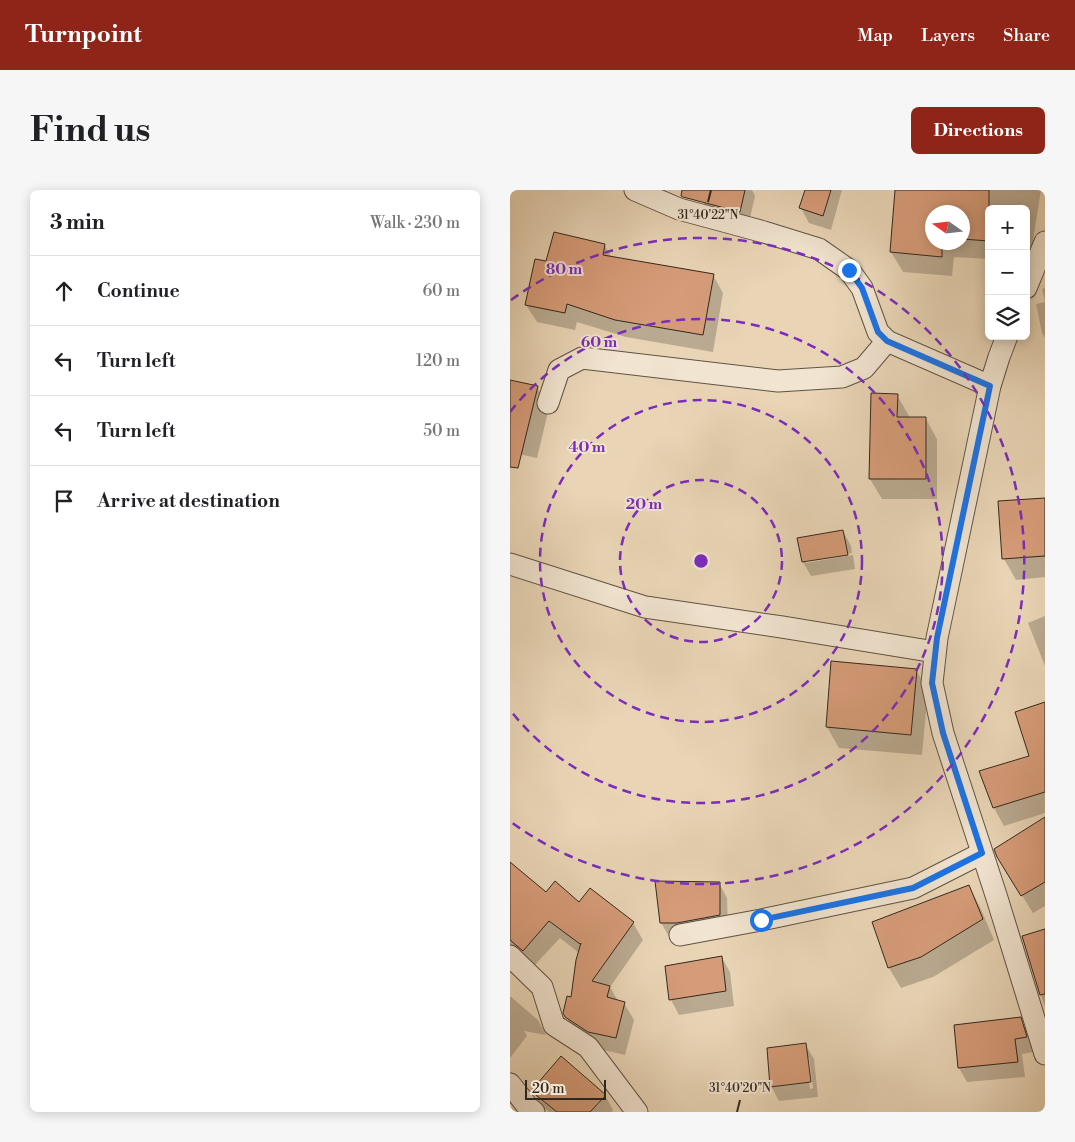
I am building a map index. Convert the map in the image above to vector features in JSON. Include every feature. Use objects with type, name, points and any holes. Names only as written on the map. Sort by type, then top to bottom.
[{"type":"street","points":[[635,190],[679,209],[820,249],[849,270],[862,288],[878,332],[887,341],[990,386]]},
{"type":"street","points":[[1030,278],[1045,242]]},
{"type":"street","points":[[1005,340],[990,386],[936,652],[932,683],[943,733],[1045,1054]]},
{"type":"street","points":[[548,404],[559,370],[582,358],[778,381],[842,377],[864,368],[887,341]]},
{"type":"street","points":[[510,564],[645,607],[936,652]]},
{"type":"street","points":[[680,935],[913,888],[982,853]]},
{"type":"street","points":[[510,956],[542,987],[554,1025],[588,1047],[636,1112]]},
{"type":"street","points":[[510,1084],[534,1112]]},
{"type":"building","points":[[682,190],[745,190],[740,212],[683,197],[681,196]]},
{"type":"building","points":[[805,190],[831,190],[823,216],[799,208]]},
{"type":"building","points":[[895,190],[989,190],[989,205],[985,205],[985,241],[970,240],[970,205],[925,205],[925,250],[942,250],[942,257],[890,252]]},
{"type":"building","points":[[554,232],[605,244],[603,255],[714,274],[703,335],[615,320],[567,304],[565,313],[525,305],[535,259],[546,261]]},
{"type":"building","points":[[510,380],[538,386],[518,468],[510,467]]},
{"type":"building","points":[[871,393],[898,394],[897,417],[926,417],[926,479],[869,479]]},
{"type":"building","points":[[1045,498],[1045,556],[1002,559],[998,501]]},
{"type":"building","points":[[843,530],[848,555],[802,562],[797,538]]},
{"type":"building","points":[[831,661],[917,669],[911,735],[826,727]]},
{"type":"building","points":[[1045,702],[1045,792],[993,808],[979,771],[1029,756],[1015,712]]},
{"type":"building","points":[[1045,817],[1045,882],[1021,896],[994,849]]},
{"type":"building","points":[[510,862],[546,892],[555,881],[579,902],[590,888],[634,922],[592,981],[610,986],[607,997],[625,1002],[616,1038],[588,1032],[565,1017],[563,1013],[567,996],[571,997],[576,960],[581,943],[549,921],[523,951],[510,940]]},
{"type":"building","points":[[655,881],[720,882],[720,915],[677,923],[660,923]]},
{"type":"building","points":[[969,885],[983,919],[921,957],[888,968],[872,922]]},
{"type":"building","points":[[1045,929],[1045,994],[1040,995],[1022,936]]},
{"type":"building","points":[[722,956],[726,991],[669,1000],[665,966]]},
{"type":"building","points":[[1021,1017],[1027,1037],[1015,1039],[1018,1062],[958,1068],[954,1025]]},
{"type":"building","points":[[806,1043],[811,1082],[770,1087],[767,1048]]},
{"type":"building","points":[[561,1056],[606,1095],[590,1112],[557,1112],[531,1091]]},
{"type":"route","points":[[761,920],[913,888],[982,853],[943,733],[932,683],[937,638],[990,386],[887,341],[878,332],[862,288],[849,270]]}]
